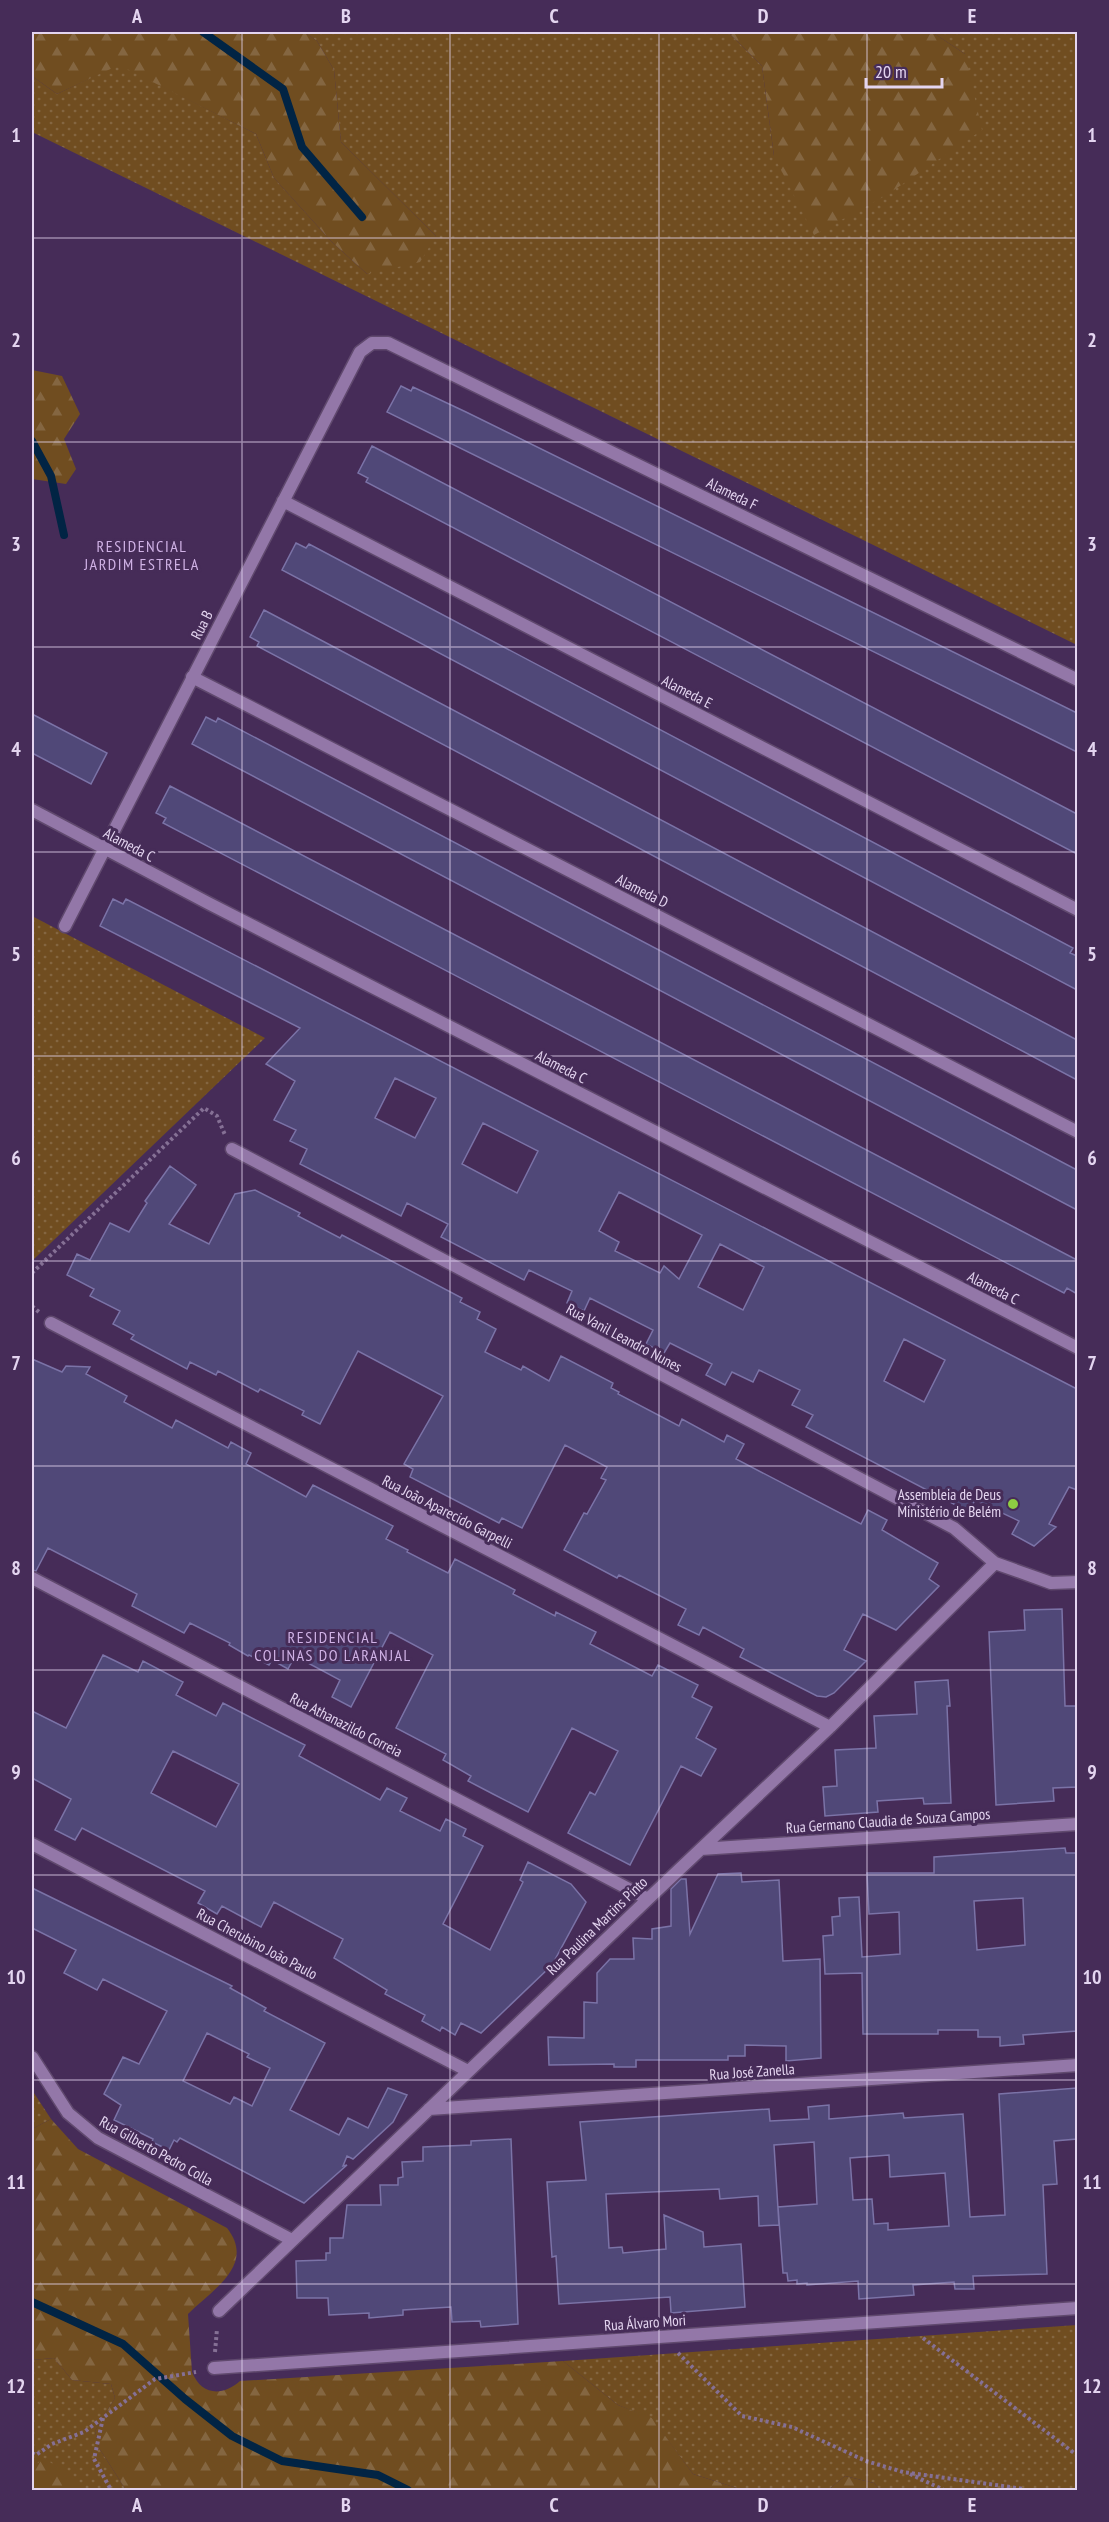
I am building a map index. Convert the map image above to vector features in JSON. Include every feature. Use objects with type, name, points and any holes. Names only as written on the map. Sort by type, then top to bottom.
[{"type":"street","name":"Rua B","points":[[65,926],[360,352],[372,343]]},
{"type":"street","name":"Alameda F","points":[[372,343],[388,343],[1077,680]]},
{"type":"street","name":"Alameda E","points":[[283,501],[1077,910]]},
{"type":"street","name":"Alameda D","points":[[192,677],[1077,1132]]},
{"type":"street","name":"Alameda C","points":[[32,810],[1077,1348]]},
{"type":"street","name":"Rua Vanil Leandro Nunes","points":[[232,1149],[954,1528],[995,1563]]},
{"type":"street","name":"Rua João Aparecido Garpelli","points":[[51,1323],[830,1727]]},
{"type":"street","points":[[995,1563],[1051,1583],[1077,1582]]},
{"type":"street","name":"Rua Paulina Martins Pinto","points":[[219,2311],[830,1727],[995,1563]]},
{"type":"street","name":"Rua Athanazildo Correia","points":[[32,1578],[648,1899]]},
{"type":"street","name":"Rua Germano Claudia de Souza Campos","points":[[701,1849],[1077,1824]]},
{"type":"street","name":"Rua Cherubino João Paulo","points":[[32,1844],[468,2071]]},
{"type":"street","name":"Rua Gilberto Pedro Colla","points":[[32,2057],[69,2113],[98,2138],[292,2240]]},
{"type":"street","name":"Rua José Zanella","points":[[429,2109],[1077,2065]]},
{"type":"street","name":"Rua Álvaro Mori","points":[[214,2368],[1077,2308]]},
{"type":"path","points":[[32,1273],[204,1108],[217,1116],[232,1149]]},
{"type":"path","points":[[214,2368],[219,2311]]},
{"type":"path","points":[[908,2320],[921,2336],[1077,2456]]},
{"type":"path","points":[[663,2337],[718,2395],[742,2416],[792,2427],[866,2461],[903,2472],[944,2490]]},
{"type":"path","points":[[32,2453],[36,2455],[52,2444],[84,2432],[155,2379],[176,2376]]},
{"type":"path","points":[[103,2417],[94,2459],[111,2490]]},
{"type":"path","points":[[903,2472],[1035,2490]]},
{"type":"green space","points":[[32,32],[304,32],[317,41],[334,70],[341,142],[436,236],[420,262],[367,274],[331,241],[274,178],[256,134],[119,65],[57,94],[32,76]]},
{"type":"green space","points":[[304,32],[728,32],[762,66],[774,156],[965,54],[932,32],[1077,32],[1077,645],[32,132],[32,76],[57,94],[119,64],[256,134],[274,178],[331,241],[367,274],[436,236],[341,142],[334,70],[317,41]]},
{"type":"green space","points":[[728,32],[932,32],[965,54],[982,130],[885,196],[814,235],[774,156],[762,66]]},
{"type":"green space","points":[[32,370],[62,376],[80,414],[64,439],[76,469],[66,484],[32,479]]},
{"type":"green space","points":[[32,916],[265,1038],[32,1261]]},
{"type":"green space","points":[[32,2090],[51,2119],[32,2129]]},
{"type":"green space","points":[[51,2119],[78,2149],[227,2228],[235,2241],[237,2254],[228,2275],[188,2314],[192,2372],[196,2380],[206,2389],[226,2390],[240,2381],[563,2361],[618,2405],[652,2418],[693,2474],[743,2490],[126,2490],[99,2448],[95,2431],[115,2398],[111,2384],[72,2380],[54,2358],[32,2360],[32,2129]]},
{"type":"green space","points":[[1077,2325],[1077,2490],[880,2490],[874,2483],[845,2476],[828,2490],[743,2490],[693,2474],[652,2419],[618,2405],[563,2361]]},
{"type":"green space","points":[[54,2358],[72,2380],[111,2384],[115,2398],[95,2431],[99,2448],[126,2490],[32,2490],[32,2360]]},
{"type":"green space","points":[[44,2458],[75,2479],[79,2490],[32,2490],[32,2468]]},
{"type":"green space","points":[[845,2476],[874,2483],[880,2490],[828,2490]]},
{"type":"building","points":[[401,386],[411,391],[413,387],[466,412],[1077,713],[1077,752],[387,412]]},
{"type":"building","points":[[372,446],[1077,814],[1077,854],[366,482],[368,478],[358,473]]},
{"type":"building","points":[[296,543],[306,548],[309,544],[1073,948],[1070,953],[1077,956],[1077,990],[282,570]]},
{"type":"building","points":[[264,610],[1077,1040],[1077,1080],[257,646],[259,642],[250,637]]},
{"type":"building","points":[[32,714],[107,753],[91,784],[32,753]]},
{"type":"building","points":[[206,717],[216,722],[218,718],[1077,1170],[1077,1210],[192,744]]},
{"type":"building","points":[[170,786],[1077,1260],[1077,1294],[1067,1288],[1064,1293],[163,823],[166,818],[156,813]]},
{"type":"building","points":[[113,899],[123,904],[126,899],[1077,1389],[1077,1490],[1069,1487],[1049,1524],[1056,1527],[1034,1546],[1012,1534],[1019,1521],[975,1500],[969,1512],[806,1427],[813,1415],[792,1405],[800,1390],[759,1370],[753,1382],[732,1372],[725,1385],[706,1375],[712,1364],[670,1343],[664,1353],[646,1344],[653,1330],[590,1298],[584,1311],[567,1303],[572,1291],[529,1270],[524,1280],[441,1237],[448,1224],[407,1203],[401,1216],[300,1164],[307,1149],[290,1141],[296,1130],[274,1120],[295,1081],[266,1064],[300,1028],[100,926]],"holes":[[[395,1078],[436,1098],[415,1138],[375,1118]],[[483,1123],[538,1151],[517,1193],[462,1164]],[[619,1192],[702,1235],[679,1279],[664,1266],[660,1273],[615,1251],[619,1242],[599,1231]],[[720,1244],[764,1267],[743,1310],[698,1287]],[[904,1339],[945,1360],[924,1402],[884,1381]]]},
{"type":"building","points":[[170,1166],[196,1185],[169,1224],[209,1244],[235,1194],[255,1190],[300,1213],[298,1216],[340,1238],[342,1235],[462,1298],[460,1302],[480,1312],[477,1319],[496,1329],[485,1352],[521,1370],[523,1366],[549,1381],[561,1356],[613,1383],[611,1388],[619,1392],[618,1394],[679,1426],[682,1419],[724,1442],[727,1435],[744,1444],[736,1459],[861,1524],[868,1510],[887,1520],[882,1530],[938,1563],[929,1579],[939,1586],[896,1630],[863,1614],[844,1650],[866,1661],[834,1693],[826,1697],[817,1696],[740,1657],[744,1649],[703,1627],[699,1635],[678,1625],[686,1609],[619,1575],[617,1578],[564,1550],[584,1513],[587,1514],[606,1480],[601,1478],[607,1467],[565,1445],[522,1528],[502,1518],[499,1523],[410,1477],[413,1469],[404,1464],[443,1396],[358,1351],[320,1424],[302,1415],[304,1411],[260,1389],[258,1392],[218,1371],[216,1375],[190,1362],[187,1369],[131,1339],[134,1335],[113,1324],[120,1311],[90,1296],[94,1289],[67,1275],[77,1254],[90,1260],[110,1223],[129,1232],[147,1203],[145,1201]]},
{"type":"building","points":[[32,1359],[62,1372],[66,1366],[90,1367],[86,1374],[127,1396],[124,1402],[172,1428],[176,1420],[228,1448],[231,1442],[251,1453],[246,1464],[306,1497],[313,1485],[393,1526],[386,1539],[408,1550],[407,1552],[448,1573],[455,1559],[515,1590],[513,1594],[555,1616],[556,1612],[596,1632],[590,1644],[652,1676],[658,1665],[698,1685],[692,1697],[712,1707],[696,1738],[716,1749],[701,1776],[681,1766],[630,1865],[568,1833],[590,1792],[595,1795],[618,1751],[572,1728],[528,1812],[468,1781],[471,1776],[443,1760],[446,1754],[396,1728],[433,1655],[390,1632],[351,1707],[332,1697],[340,1680],[295,1656],[288,1669],[272,1660],[269,1665],[248,1656],[229,1645],[230,1643],[190,1623],[184,1633],[132,1606],[137,1594],[48,1548],[36,1571],[32,1570]]},
{"type":"building","points":[[1062,1609],[1065,1706],[1077,1706],[1077,1787],[1053,1788],[1054,1801],[996,1805],[989,1632],[1025,1630],[1024,1610]]},
{"type":"building","points":[[103,1655],[138,1672],[143,1661],[183,1682],[176,1695],[216,1716],[223,1703],[305,1745],[299,1756],[380,1800],[387,1788],[407,1798],[400,1811],[440,1831],[446,1819],[466,1829],[463,1836],[483,1846],[443,1924],[490,1950],[523,1882],[520,1880],[528,1862],[571,1884],[586,1902],[552,1965],[481,2033],[461,2023],[455,2035],[442,2027],[440,2031],[422,2021],[425,2015],[385,1994],[387,1990],[334,1958],[343,1939],[274,1902],[261,1927],[222,1906],[217,1914],[198,1903],[205,1891],[82,1828],[75,1840],[55,1830],[71,1799],[32,1778],[32,1711],[66,1728]],"holes":[[[173,1751],[239,1784],[216,1827],[151,1793]]]},
{"type":"building","points":[[948,1680],[951,1803],[924,1804],[923,1798],[877,1801],[878,1812],[825,1816],[823,1787],[837,1786],[835,1750],[876,1748],[874,1716],[917,1714],[915,1682]]},
{"type":"building","points":[[1065,1848],[1066,1853],[1077,1853],[1077,2031],[1023,2035],[1024,2044],[1000,2046],[1000,2037],[978,2037],[978,2030],[938,2030],[938,2034],[863,2034],[862,1973],[825,1974],[823,1936],[833,1935],[832,1917],[840,1916],[839,1898],[859,1897],[862,1957],[900,1954],[899,1912],[869,1914],[867,1873],[934,1873],[934,1857]],"holes":[[[1023,1898],[1025,1945],[977,1950],[974,1901]]]},
{"type":"building","points":[[741,1873],[742,1882],[779,1880],[783,1961],[820,1959],[821,2058],[786,2061],[786,2046],[745,2045],[745,2056],[728,2056],[728,2060],[636,2060],[636,2067],[614,2067],[614,2064],[549,2065],[548,2037],[584,2038],[584,2002],[597,2003],[597,1973],[610,1959],[634,1959],[633,1938],[652,1939],[652,1929],[671,1926],[671,1889],[681,1879],[686,1879],[690,1934],[718,1874]]},
{"type":"building","points":[[32,1888],[232,1986],[230,1988],[266,2008],[264,2011],[325,2043],[290,2110],[339,2135],[348,2118],[368,2128],[388,2088],[407,2095],[393,2122],[353,2159],[347,2156],[343,2166],[347,2165],[304,2203],[180,2138],[177,2142],[174,2140],[169,2150],[152,2142],[153,2139],[114,2120],[121,2105],[104,2094],[123,2057],[139,2064],[167,2011],[103,1979],[97,1990],[64,1973],[76,1950],[32,1928]],"holes":[[[207,2033],[249,2054],[247,2057],[270,2068],[252,2106],[234,2097],[230,2104],[183,2081]]]},
{"type":"building","points":[[1077,2088],[1077,2139],[1054,2141],[1057,2184],[1043,2185],[1047,2274],[973,2276],[974,2289],[955,2289],[954,2282],[913,2285],[914,2295],[859,2299],[858,2281],[807,2285],[807,2283],[797,2284],[797,2280],[788,2281],[787,2273],[783,2273],[778,2207],[817,2204],[814,2142],[774,2145],[779,2225],[759,2226],[758,2196],[720,2199],[719,2189],[606,2194],[609,2248],[622,2247],[623,2253],[666,2249],[664,2215],[703,2232],[704,2247],[741,2244],[745,2307],[671,2313],[670,2297],[559,2304],[556,2256],[552,2257],[547,2182],[586,2180],[580,2122],[769,2109],[770,2121],[809,2119],[808,2107],[829,2105],[829,2119],[903,2113],[904,2118],[963,2114],[970,2217],[1005,2215],[999,2094]],"holes":[[[889,2155],[890,2177],[945,2173],[949,2226],[888,2230],[888,2223],[874,2224],[872,2199],[853,2200],[850,2158]]]},
{"type":"building","points":[[511,2139],[518,2324],[481,2327],[480,2321],[452,2322],[451,2307],[403,2310],[403,2315],[369,2318],[369,2313],[329,2315],[328,2298],[297,2298],[296,2261],[326,2260],[326,2253],[330,2253],[330,2238],[343,2238],[347,2205],[381,2205],[380,2185],[398,2185],[398,2178],[403,2177],[402,2162],[423,2161],[423,2147],[471,2145],[471,2141]]},
{"type":"waterway","points":[[203,32],[283,89],[302,147],[362,217]]},
{"type":"waterway","points":[[32,441],[51,476],[64,535]]},
{"type":"waterway","points":[[32,2302],[123,2344],[185,2399],[232,2436],[282,2461],[378,2475],[408,2490]]},
{"type":"place","name":"Assembleia de Deus Ministério de Belém","points":[[1013,1504]]},
{"type":"district","name":"RESIDENCIAL JARDIM ESTRELA","points":[[142,555]]},
{"type":"district","name":"RESIDENCIAL COLINAS DO LARANJAL","points":[[333,1646]]}]
